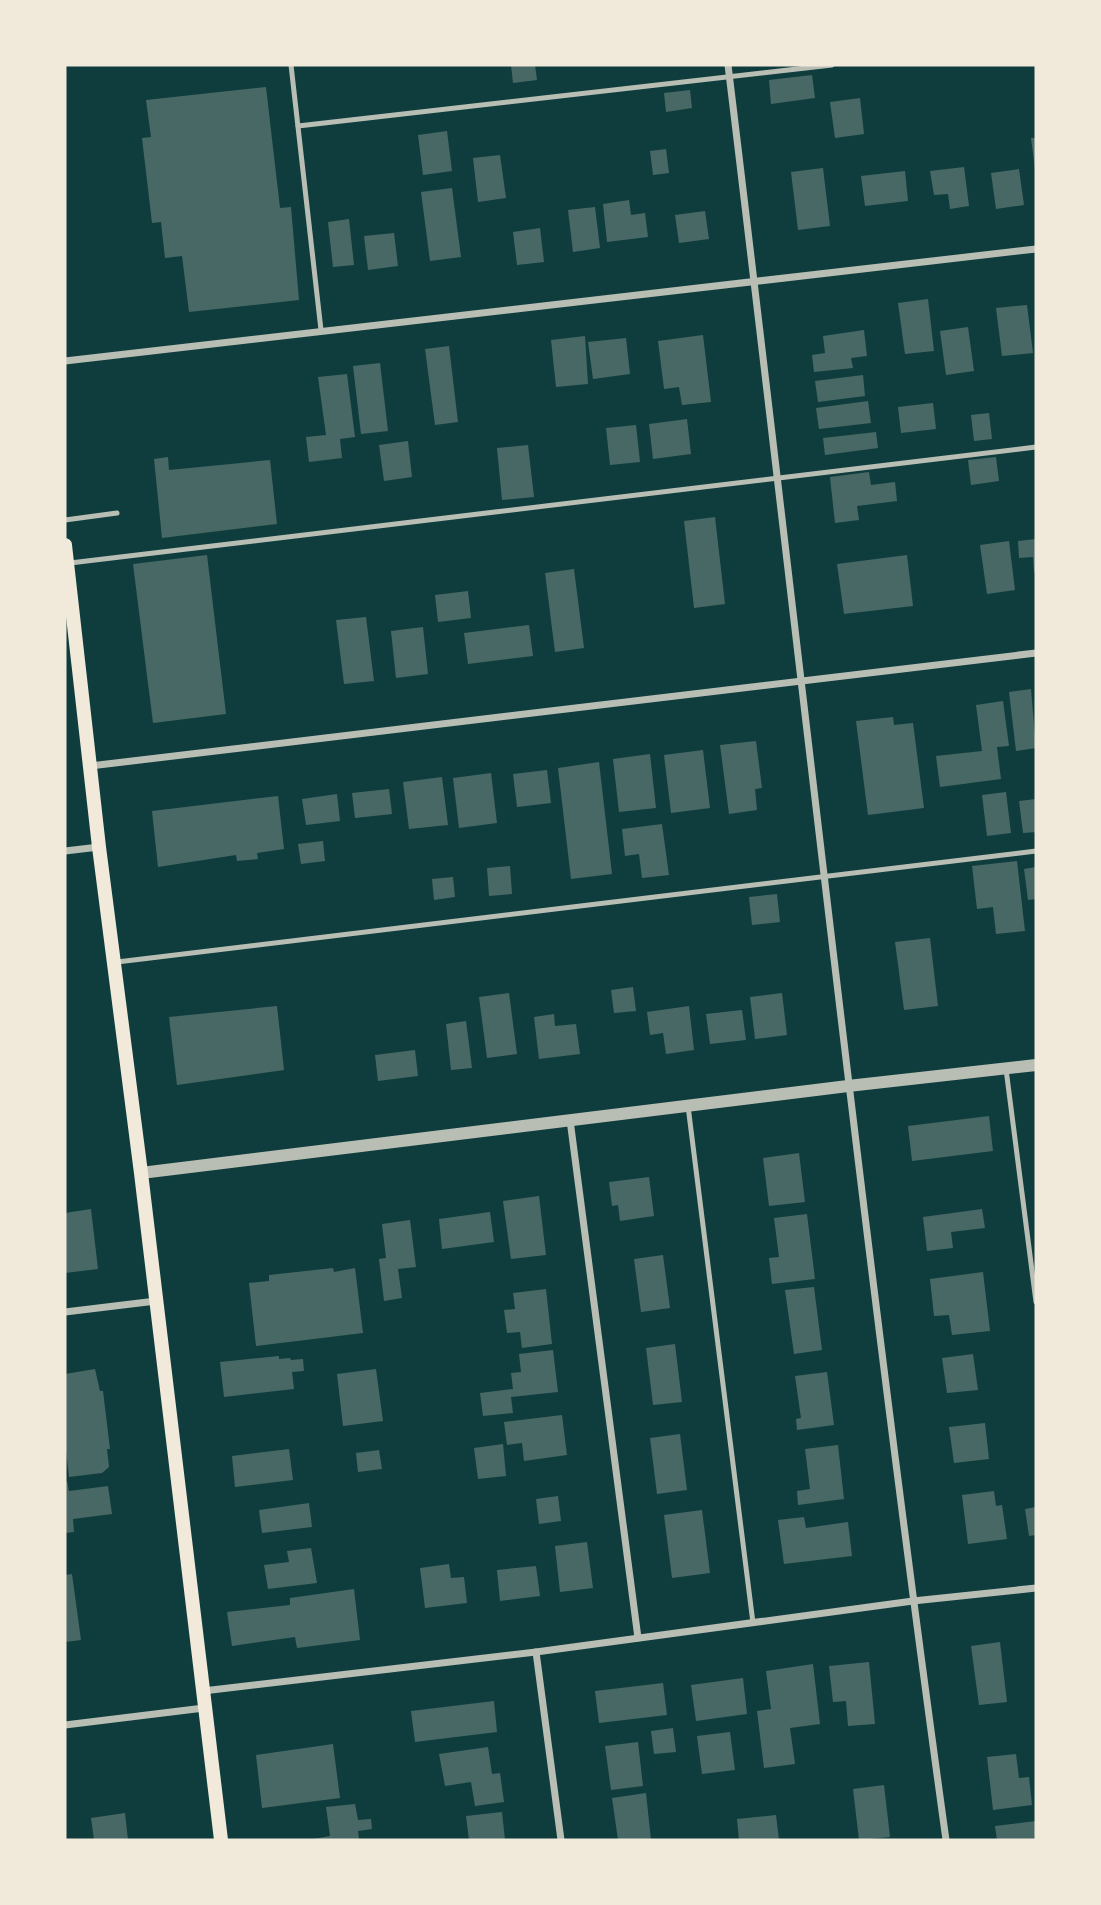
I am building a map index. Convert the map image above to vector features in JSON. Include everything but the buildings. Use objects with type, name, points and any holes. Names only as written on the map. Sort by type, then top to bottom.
[{"type":"main road","points":[[65,545],[70,636],[90,766],[221,1840]]},
{"type":"street","points":[[728,65],[848,1086],[946,1840]]},
{"type":"street","points":[[65,361],[1036,249]]},
{"type":"street","points":[[90,766],[1036,653]]},
{"type":"street","points":[[65,851],[99,847]]},
{"type":"street","points":[[141,1173],[1036,1065]]},
{"type":"street","points":[[570,1120],[638,1638]]},
{"type":"street","points":[[65,1312],[156,1301]]},
{"type":"street","points":[[202,1691],[536,1652],[913,1601],[1036,1588]]},
{"type":"street","points":[[536,1652],[561,1840]]},
{"type":"street","points":[[65,1725],[204,1707]]},
{"type":"lane","points":[[291,65],[321,330]]},
{"type":"lane","points":[[298,126],[832,65]]},
{"type":"lane","points":[[67,563],[1036,447]]},
{"type":"lane","points":[[65,520],[117,513]]},
{"type":"lane","points":[[114,962],[1036,851]]},
{"type":"lane","points":[[1006,1069],[1036,1302]]},
{"type":"lane","points":[[688,1105],[753,1623]]}]
